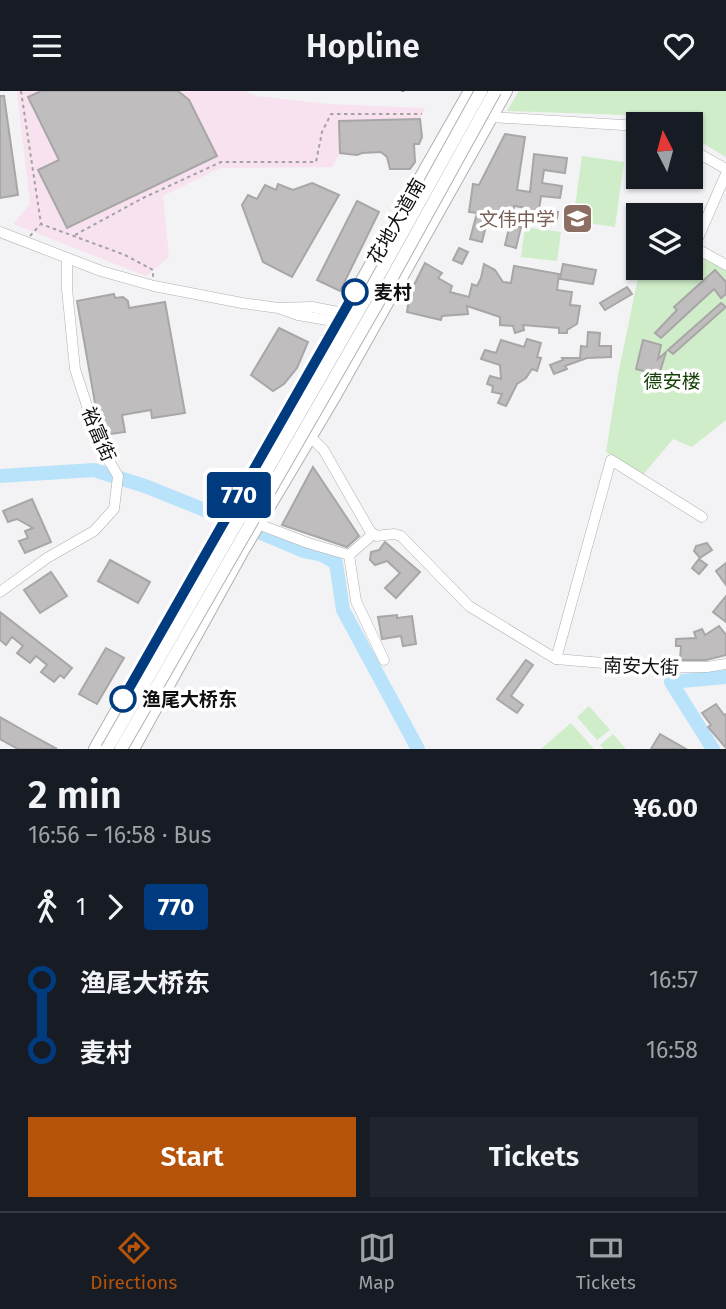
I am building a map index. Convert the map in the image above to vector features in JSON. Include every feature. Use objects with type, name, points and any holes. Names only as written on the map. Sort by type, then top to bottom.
[{"type":"main road","name":"花地大道南","points":[[113,716],[470,91]]},
{"type":"main road","name":"花地大道南","points":[[107,749],[374,284],[481,91]]},
{"type":"main road","name":"花地大道南","points":[[121,749],[385,290],[495,91]]},
{"type":"main road","name":"花地大道南","points":[[135,749],[142,731],[258,524],[373,328],[506,91]]},
{"type":"main road","points":[[95,749],[113,716]]},
{"type":"street","points":[[490,117],[626,125]]},
{"type":"street","points":[[704,157],[726,171],[694,247],[726,265]]},
{"type":"street","points":[[0,232],[67,258],[154,286],[278,308],[303,306],[373,328]]},
{"type":"street","name":"裕富街","points":[[0,592],[47,558],[94,531],[114,509],[118,476],[100,446],[75,369],[67,289],[67,258]]},
{"type":"street","points":[[282,420],[311,436],[328,457],[373,534],[401,536],[469,606],[556,659],[611,460],[702,517]]},
{"type":"street","points":[[258,524],[349,555]]},
{"type":"street","points":[[349,555],[373,534]]},
{"type":"street","points":[[349,555],[356,601],[384,660]]},
{"type":"street","name":"南安大街","points":[[556,659],[660,668],[726,664]]},
{"type":"street","name":"花地大道南","points":[[89,749],[113,716]]},
{"type":"path","points":[[20,91],[41,224]]},
{"type":"path","points":[[401,91],[406,91]]},
{"type":"path","points":[[75,235],[143,198],[221,162],[316,162],[321,132],[331,114],[422,114]]},
{"type":"path","points":[[41,224],[125,255],[153,270],[154,286]]},
{"type":"path","points":[[26,243],[32,232],[41,224]]},
{"type":"shaded area","points":[[17,91],[245,91],[256,96],[328,104],[425,108],[420,119],[340,121],[340,153],[332,167],[220,168],[163,196],[169,257],[146,276],[13,224],[30,204]]},
{"type":"green space","points":[[519,91],[726,91],[726,157],[704,144],[704,112],[626,112],[626,115],[507,111]]},
{"type":"green space","points":[[582,156],[624,162],[615,227],[573,221]]},
{"type":"green space","points":[[525,227],[561,232],[557,261],[521,257]]},
{"type":"green space","name":"德安楼","points":[[703,256],[726,269],[726,420],[692,447],[673,439],[642,476],[606,452],[638,280],[703,280]]},
{"type":"green space","points":[[589,706],[610,730],[597,740],[577,717]]},
{"type":"green space","points":[[571,723],[594,749],[541,749]]},
{"type":"green space","points":[[613,734],[626,749],[604,749],[600,745]]},
{"type":"building","points":[[41,91],[178,91],[189,100],[217,156],[67,228],[38,170],[59,160],[28,97]]},
{"type":"building","points":[[0,96],[4,96],[18,195],[0,198]]},
{"type":"building","points":[[420,119],[422,137],[419,144],[414,144],[415,162],[410,169],[390,169],[387,157],[381,152],[357,155],[340,153],[339,121]]},
{"type":"building","points":[[505,134],[525,137],[517,190],[530,192],[534,154],[567,158],[565,173],[544,170],[542,183],[562,186],[560,198],[541,196],[539,210],[558,212],[556,224],[526,220],[527,208],[514,206],[513,218],[489,214],[482,242],[470,239],[477,213],[469,212],[473,184],[479,185]]},
{"type":"building","points":[[312,183],[339,195],[292,277],[263,262],[242,205],[248,195],[257,199],[265,185],[276,190],[278,184],[293,190]]},
{"type":"building","points":[[357,201],[379,212],[340,291],[317,280]]},
{"type":"building","points":[[510,224],[521,227],[516,248],[505,245]]},
{"type":"building","points":[[459,248],[468,252],[462,264],[453,260]]},
{"type":"building","points":[[425,263],[442,273],[438,278],[452,286],[450,292],[469,297],[472,284],[477,286],[481,278],[484,264],[495,270],[503,282],[511,283],[514,266],[559,274],[557,290],[572,292],[570,305],[580,306],[577,324],[567,330],[567,333],[559,333],[559,328],[523,325],[524,330],[515,333],[513,326],[500,325],[500,317],[467,306],[468,314],[442,316],[441,320],[407,312],[410,293]]},
{"type":"building","points":[[563,264],[596,270],[593,284],[560,279]]},
{"type":"building","points":[[715,270],[726,282],[726,294],[721,298],[714,289],[661,338],[655,333],[677,310],[674,307]]},
{"type":"building","points":[[627,287],[632,294],[605,310],[600,303]]},
{"type":"building","points":[[114,294],[115,298],[123,297],[128,301],[129,308],[165,302],[185,413],[152,418],[151,410],[122,415],[125,432],[104,435],[95,403],[77,301]]},
{"type":"building","points":[[721,303],[726,307],[673,354],[668,350]]},
{"type":"building","points":[[279,328],[308,342],[297,368],[284,384],[273,391],[251,375]]},
{"type":"building","points":[[588,332],[600,333],[599,346],[611,346],[611,357],[587,358],[565,366],[567,369],[554,374],[550,365],[563,360],[562,358],[580,358],[581,346],[587,347]]},
{"type":"building","points":[[527,339],[541,343],[537,357],[541,358],[537,371],[532,369],[526,378],[517,384],[506,406],[498,403],[502,394],[492,392],[493,386],[487,384],[490,376],[501,379],[500,365],[481,359],[485,350],[496,353],[501,340],[524,347]]},
{"type":"building","points":[[643,340],[661,345],[658,359],[666,352],[659,375],[636,369]]},
{"type":"building","points":[[313,467],[359,536],[347,547],[282,525]]},
{"type":"building","points":[[32,499],[51,542],[25,553],[19,541],[28,538],[25,531],[33,528],[17,519],[8,522],[3,511]]},
{"type":"building","points":[[385,542],[420,572],[396,598],[385,588],[400,573],[387,561],[375,565],[370,560],[371,552],[379,550]]},
{"type":"building","points":[[707,543],[712,550],[700,558],[694,551],[696,546]]},
{"type":"building","points":[[699,559],[707,565],[699,574],[692,568]]},
{"type":"building","points":[[110,560],[150,582],[138,603],[98,581]]},
{"type":"building","points":[[726,563],[726,585],[716,571]]},
{"type":"building","points":[[51,572],[67,596],[40,613],[24,590]]},
{"type":"building","points":[[726,596],[726,622],[713,612]]},
{"type":"building","points":[[0,612],[72,668],[64,678],[60,675],[54,682],[41,672],[47,665],[36,656],[30,663],[17,653],[23,646],[12,637],[6,645],[0,640]]},
{"type":"building","points":[[397,615],[397,618],[412,616],[416,644],[403,646],[401,636],[382,639],[378,617]]},
{"type":"building","points":[[719,626],[726,635],[726,655],[706,660],[680,660],[681,646],[676,646],[676,639],[696,638],[694,632],[702,629],[705,635]]},
{"type":"building","points":[[106,648],[124,658],[97,704],[79,694]]},
{"type":"building","points":[[526,660],[533,665],[511,696],[523,705],[517,713],[497,699]]},
{"type":"building","points":[[716,704],[724,715],[726,714],[726,748],[708,727],[711,725],[702,713]]},
{"type":"building","points":[[0,717],[57,749],[18,749],[0,739]]},
{"type":"building","points":[[660,734],[686,749],[651,749]]},
{"type":"waterway","points":[[0,476],[94,470],[145,486],[237,523]]},
{"type":"waterway","points":[[261,533],[304,551],[320,554],[336,563],[343,610],[418,749]]},
{"type":"waterway","points":[[713,749],[671,682],[726,677]]},
{"type":"bus line","name":"770","points":[[123,699],[355,292]]},
{"type":"place","name":"文伟中学","points":[[578,219]]},
{"type":"place","name":"麦村","points":[[355,292]]},
{"type":"place","name":"渔尾大桥东","points":[[123,699]]}]
